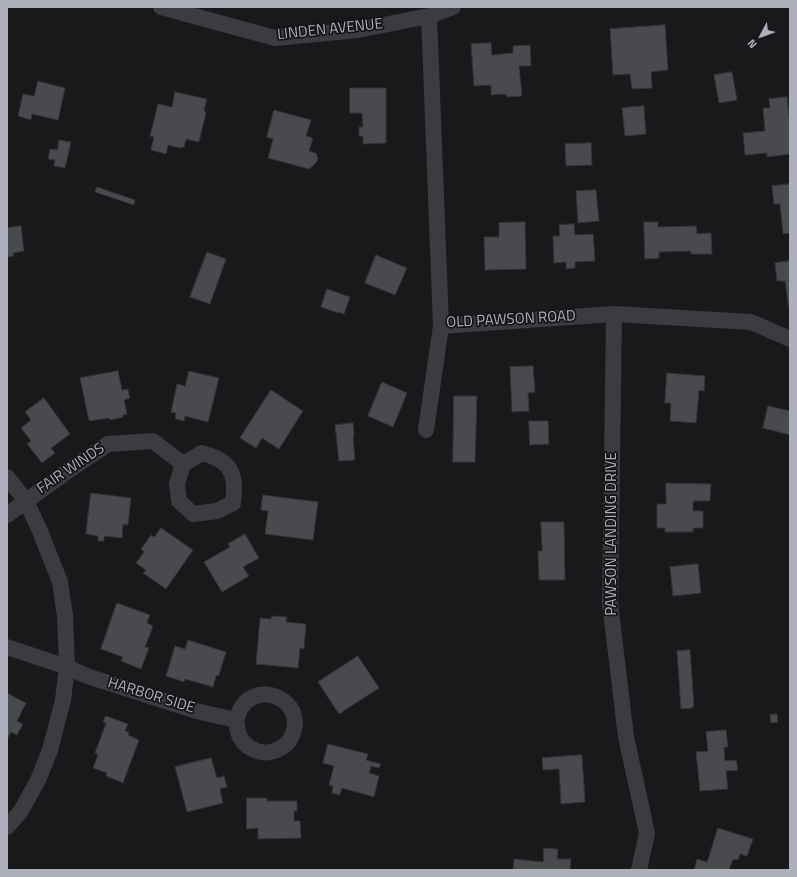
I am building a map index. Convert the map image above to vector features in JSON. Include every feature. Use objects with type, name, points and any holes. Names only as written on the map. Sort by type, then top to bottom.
[{"type":"street","name":"LINDEN AVENUE","points":[[161,7],[275,38],[358,30],[429,16],[453,7]]},
{"type":"street","name":"OLD PAWSON ROAD","points":[[429,16],[441,326],[614,314],[751,322],[790,339]]},
{"type":"street","name":"PAWSON LANDING DRIVE","points":[[614,314],[610,603],[626,737],[648,834],[639,870]]},
{"type":"street","points":[[426,430],[441,326]]},
{"type":"street","name":"FAIR WINDS","points":[[7,515],[68,470],[108,444],[153,441],[183,464]]},
{"type":"street","points":[[7,477],[26,501],[40,531],[60,582],[65,616],[68,667],[63,700],[50,750],[38,780],[22,811],[7,827]]},
{"type":"street","name":"HARBOR SIDE","points":[[7,647],[68,667],[87,676],[196,711],[236,720]]},
{"type":"building","points":[[665,25],[668,70],[651,72],[652,88],[632,89],[630,74],[613,75],[610,29]]},
{"type":"building","points":[[491,43],[492,55],[513,53],[513,46],[530,45],[531,66],[519,66],[522,96],[507,97],[505,94],[491,95],[491,85],[474,86],[471,44]]},
{"type":"building","points":[[732,72],[737,100],[719,103],[714,75]]},
{"type":"building","points":[[38,81],[65,88],[58,120],[32,114],[31,120],[18,116],[23,94],[34,96]]},
{"type":"building","points":[[350,88],[386,88],[386,143],[363,144],[363,136],[359,136],[359,127],[363,127],[362,113],[350,113]]},
{"type":"building","points":[[175,92],[207,99],[204,110],[206,113],[199,142],[186,139],[184,147],[180,148],[168,145],[166,154],[151,150],[154,137],[150,136],[158,104],[172,107]]},
{"type":"building","points":[[787,97],[790,124],[790,154],[767,157],[767,153],[745,155],[743,133],[765,131],[763,108],[770,108],[769,99]]},
{"type":"building","points":[[644,106],[646,134],[625,136],[622,108]]},
{"type":"building","points":[[274,110],[311,120],[306,136],[313,138],[309,151],[316,153],[318,159],[309,169],[268,158],[273,139],[267,137]]},
{"type":"building","points":[[59,140],[71,142],[65,168],[54,166],[55,160],[48,159],[50,149],[57,150]]},
{"type":"building","points":[[591,143],[592,165],[566,166],[565,144]]},
{"type":"building","points":[[790,184],[790,233],[783,234],[780,204],[774,204],[772,186]]},
{"type":"building","points":[[97,187],[135,200],[134,205],[95,192]]},
{"type":"building","points":[[596,190],[599,221],[578,223],[576,191]]},
{"type":"building","points":[[525,222],[526,269],[485,270],[484,237],[499,237],[499,223]]},
{"type":"building","points":[[644,222],[658,222],[658,227],[696,226],[697,234],[711,233],[712,254],[691,254],[691,251],[659,252],[659,258],[645,259]]},
{"type":"building","points":[[574,224],[575,235],[593,234],[595,261],[575,262],[575,268],[566,269],[566,262],[554,263],[553,236],[560,236],[559,225]]},
{"type":"building","points":[[21,226],[24,251],[13,253],[14,256],[7,257],[7,228]]},
{"type":"building","points":[[207,252],[226,259],[210,304],[190,297]]},
{"type":"building","points":[[376,255],[407,268],[395,295],[365,283]]},
{"type":"building","points":[[790,261],[789,309],[785,281],[777,281],[775,263]]},
{"type":"building","points":[[327,289],[350,297],[344,314],[321,307]]},
{"type":"building","points":[[533,366],[535,392],[528,393],[529,411],[512,412],[510,367]]},
{"type":"building","points":[[118,371],[122,390],[128,389],[130,398],[124,400],[127,414],[123,415],[123,417],[110,420],[109,418],[89,421],[80,378]]},
{"type":"building","points":[[189,371],[219,378],[208,422],[185,416],[184,421],[175,419],[176,413],[171,412],[177,384],[185,386]]},
{"type":"building","points":[[667,373],[705,376],[704,391],[699,390],[696,423],[670,421],[671,403],[665,403]]},
{"type":"building","points":[[382,382],[407,393],[393,427],[368,416]]},
{"type":"building","points":[[271,390],[303,411],[279,449],[262,438],[256,448],[240,438]]},
{"type":"building","points":[[454,396],[477,396],[475,462],[453,462]]},
{"type":"building","points":[[44,398],[70,434],[51,448],[55,453],[42,463],[27,444],[31,441],[21,428],[31,420],[25,412]]},
{"type":"building","points":[[768,406],[790,411],[790,435],[763,428]]},
{"type":"building","points":[[529,421],[548,421],[549,444],[530,445]]},
{"type":"building","points":[[353,423],[355,460],[339,461],[335,425]]},
{"type":"building","points":[[666,483],[711,484],[710,501],[693,501],[693,511],[703,511],[703,528],[693,528],[693,532],[665,532],[665,528],[657,528],[657,504],[666,504]]},
{"type":"building","points":[[91,493],[131,498],[128,525],[123,524],[122,538],[104,536],[104,541],[98,541],[98,536],[86,534]]},
{"type":"building","points":[[263,495],[318,502],[313,540],[265,534],[268,511],[261,510]]},
{"type":"building","points":[[541,522],[564,522],[565,580],[539,580],[538,551],[542,551]]},
{"type":"building","points":[[161,528],[193,550],[166,589],[143,573],[146,570],[136,563],[144,552],[141,549],[151,535],[154,537]]},
{"type":"building","points":[[245,534],[259,558],[243,567],[249,576],[222,592],[204,562],[230,547],[228,544]]},
{"type":"building","points":[[698,564],[701,593],[673,596],[670,567]]},
{"type":"building","points":[[117,603],[150,615],[147,623],[153,626],[145,647],[149,648],[141,669],[121,661],[123,657],[101,649]]},
{"type":"building","points":[[272,616],[287,617],[286,622],[306,624],[304,649],[300,648],[298,668],[256,664],[260,618],[271,619]]},
{"type":"building","points":[[188,640],[226,652],[219,675],[216,676],[213,687],[185,679],[184,682],[166,676],[175,646],[185,649]]},
{"type":"building","points":[[690,650],[694,706],[692,708],[681,709],[677,651]]},
{"type":"building","points":[[358,656],[379,688],[339,714],[318,682]]},
{"type":"building","points":[[7,693],[26,703],[17,721],[23,724],[17,735],[11,732],[7,740]]},
{"type":"building","points":[[777,714],[778,722],[771,723],[770,715]]},
{"type":"building","points":[[106,716],[128,724],[125,731],[129,732],[128,735],[139,740],[123,783],[106,776],[107,773],[93,768],[98,755],[95,753],[106,723],[103,722]]},
{"type":"building","points":[[726,730],[728,747],[724,747],[725,761],[736,760],[738,770],[726,771],[728,789],[700,791],[696,752],[708,751],[706,732]]},
{"type":"building","points":[[328,744],[368,754],[366,760],[381,764],[379,768],[371,766],[369,773],[379,776],[374,797],[342,788],[340,795],[332,793],[333,786],[329,785],[334,766],[323,763]]},
{"type":"building","points":[[582,755],[585,802],[561,804],[559,769],[543,770],[542,758]]},
{"type":"building","points":[[211,758],[217,778],[224,776],[227,787],[220,789],[223,803],[187,812],[175,767]]},
{"type":"building","points":[[247,798],[267,798],[267,801],[297,801],[297,811],[294,811],[294,821],[300,821],[301,838],[258,839],[258,828],[247,829]]},
{"type":"building","points":[[718,828],[753,839],[747,856],[740,854],[738,860],[733,859],[729,870],[694,870],[697,859],[707,862]]},
{"type":"building","points":[[544,848],[558,849],[557,859],[571,859],[570,870],[513,870],[514,859],[543,862]]}]
